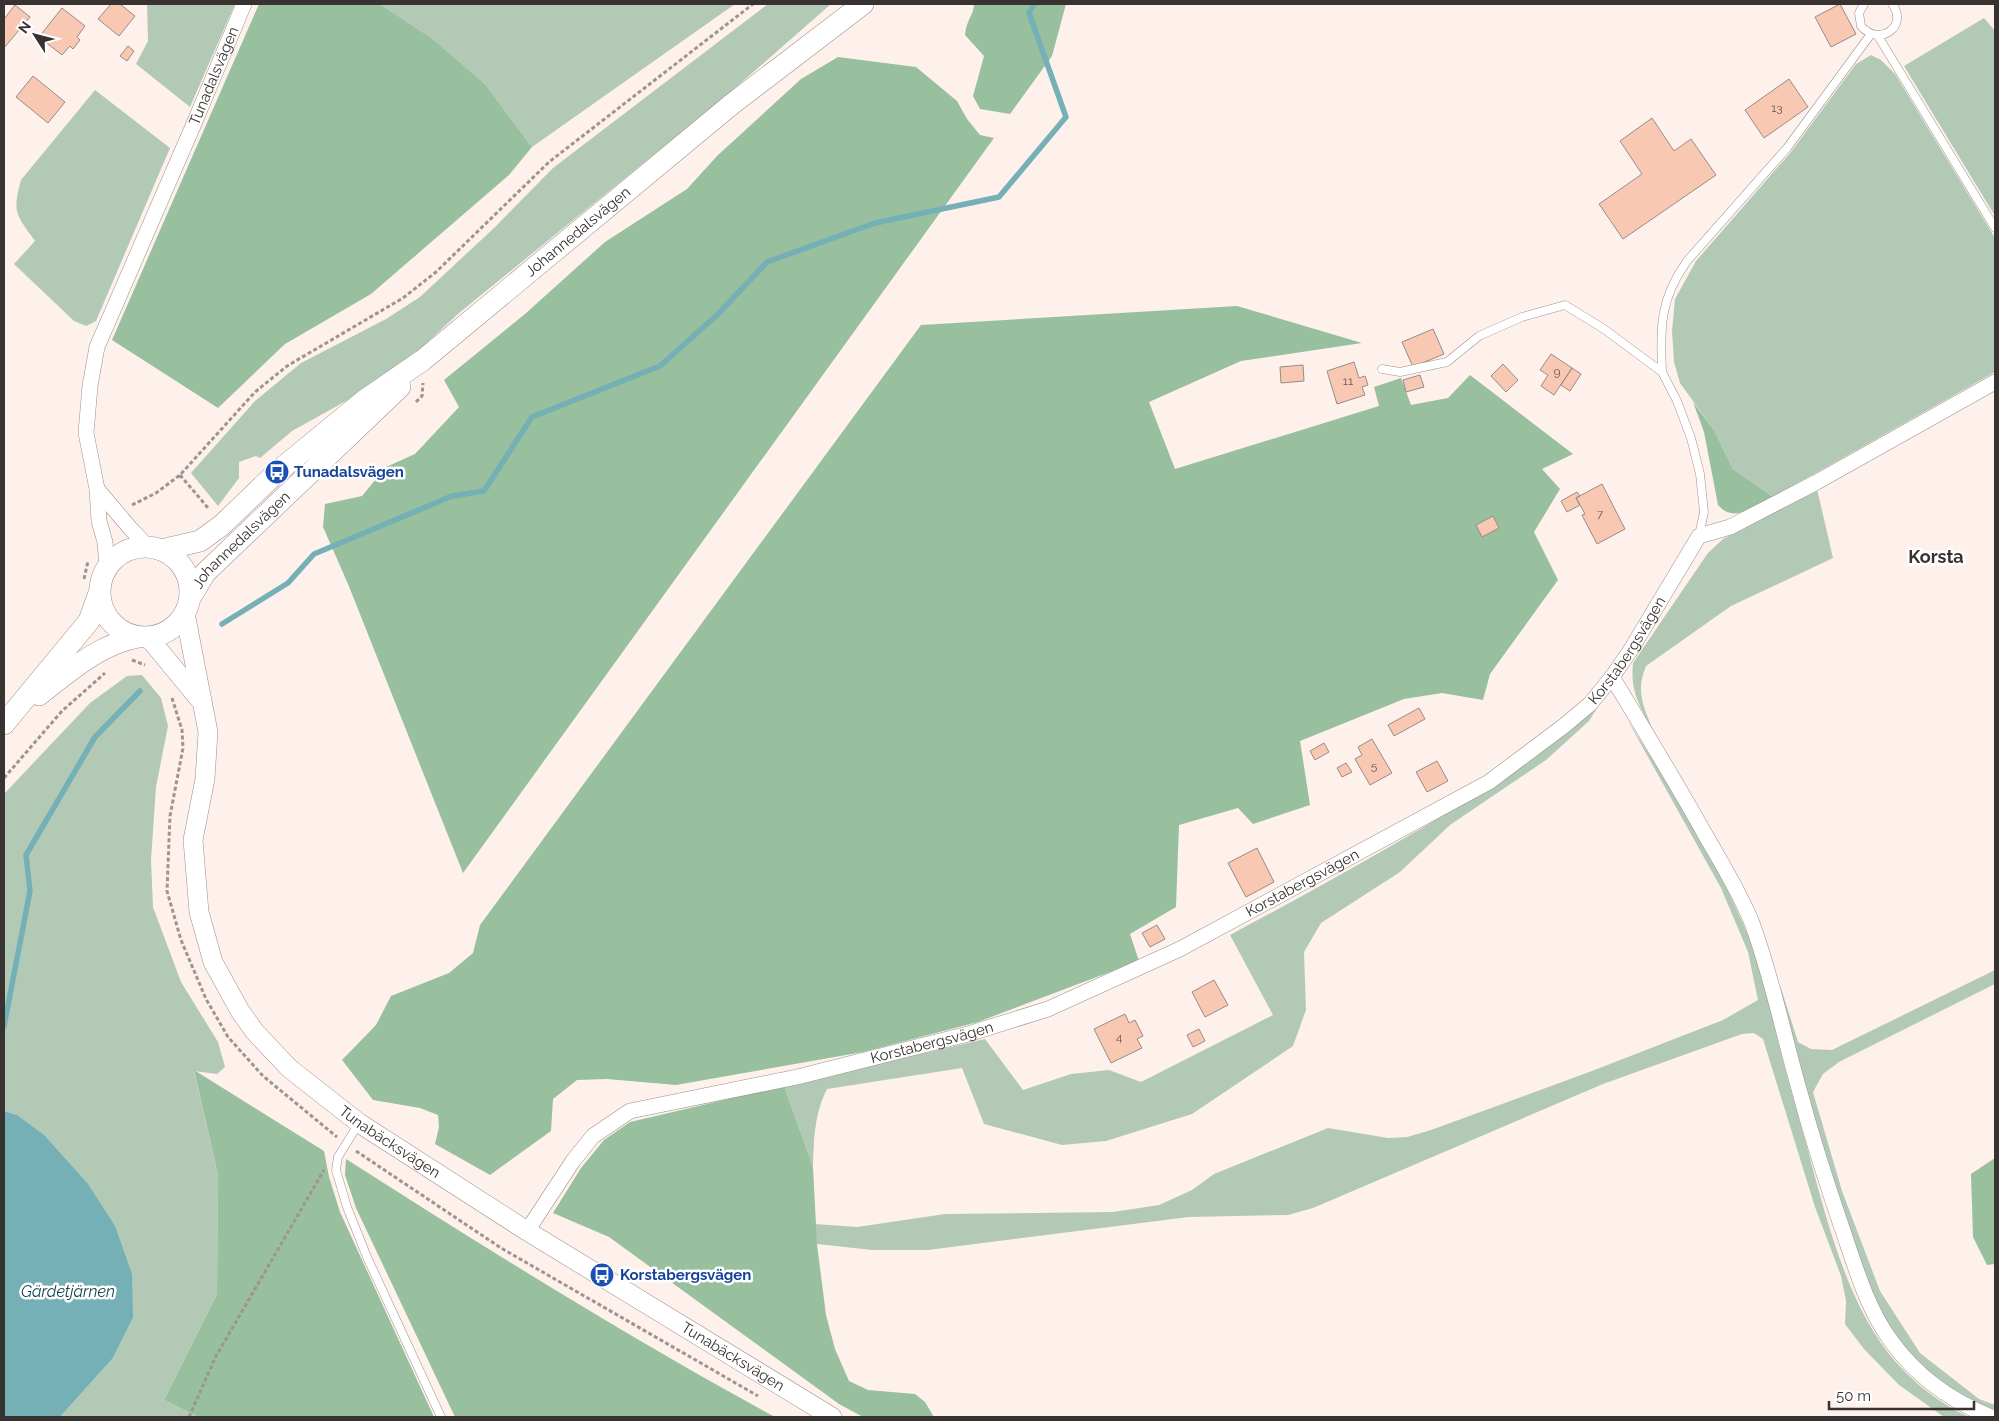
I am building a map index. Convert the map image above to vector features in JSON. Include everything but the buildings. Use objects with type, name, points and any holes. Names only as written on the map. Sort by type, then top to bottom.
[{"type":"main road","name":"Johannedalsvägen","points":[[155,548],[200,541],[222,525],[277,472],[365,400],[423,360],[732,104],[844,4]]},
{"type":"main road","name":"Johannedalsvägen","points":[[732,104],[863,4]]},
{"type":"main road","name":"Johannedalsvägen","points":[[187,605],[206,573],[386,402],[423,360]]},
{"type":"main road","points":[[155,548],[173,557],[184,571],[190,588],[187,605],[174,627],[164,633],[109,646],[91,655],[7,720],[89,621],[91,591],[107,567],[118,556],[129,550],[155,548]]},
{"type":"main road","points":[[91,591],[111,623],[124,633],[143,637]]},
{"type":"street","name":"Tunadalsvägen","points":[[107,567],[97,489],[86,433],[90,386],[97,347],[244,4]]},
{"type":"street","points":[[1699,536],[1730,527],[1815,483],[1995,382]]},
{"type":"street","name":"Tunadalsvägen","points":[[97,489],[117,512],[155,548]]},
{"type":"street","name":"Korstabergsvägen","points":[[527,1231],[573,1161],[593,1136],[630,1111],[797,1077],[968,1034],[1048,1009],[1180,949],[1489,782],[1566,725],[1590,704],[1612,677],[1699,536]]},
{"type":"street","name":"Tunabäcksvägen","points":[[187,605],[201,702],[208,732],[208,753],[193,840],[195,880],[203,929],[213,962],[240,1012],[266,1045],[289,1068],[359,1123],[527,1231],[828,1416]]},
{"type":"street","name":"Tunabäcksvägen","points":[[143,637],[172,664],[201,702]]},
{"type":"street","points":[[1612,677],[1678,786],[1733,883],[1751,920],[1781,1016],[1800,1095],[1865,1298],[1890,1340],[1910,1364],[1941,1392],[1968,1408],[1991,1417]]},
{"type":"lane","points":[[1864,4],[1859,13],[1861,26],[1874,35],[1995,228]]},
{"type":"lane","points":[[1662,372],[1661,316],[1674,280],[1687,261],[1787,148],[1874,35],[1890,32],[1894,26],[1897,13],[1892,4]]},
{"type":"lane","points":[[1382,369],[1400,372],[1447,362],[1479,336],[1522,317],[1565,305],[1604,329],[1662,372],[1677,401],[1691,438],[1700,474],[1704,512],[1699,536]]},
{"type":"lane","points":[[359,1123],[338,1157],[336,1170],[367,1257],[441,1417]]},
{"type":"path","points":[[117,512],[156,493],[180,475],[256,392],[287,366],[403,298],[436,272],[549,162],[753,4]]},
{"type":"path","points":[[90,554],[91,591]]},
{"type":"path","points":[[91,655],[107,672]]},
{"type":"path","points":[[127,660],[140,662],[152,669]]},
{"type":"path","points":[[4,778],[62,711],[112,668]]},
{"type":"path","points":[[168,690],[182,730],[183,748],[170,816],[167,891],[181,940],[206,999],[228,1037],[263,1076],[309,1116],[346,1144],[501,1248],[761,1398]]},
{"type":"path","points":[[189,1417],[215,1358],[261,1274],[320,1174],[338,1157]]},
{"type":"green space","points":[[147,4],[235,4],[190,107],[136,64],[148,41]]},
{"type":"green space","points":[[259,4],[380,4],[433,39],[485,84],[532,147],[509,175],[371,294],[285,344],[218,408],[112,340]]},
{"type":"green space","points":[[380,4],[735,4],[532,147],[485,84],[433,39]]},
{"type":"green space","points":[[768,4],[831,4],[727,95],[459,313],[418,351],[355,396],[292,431],[260,458],[256,456],[239,462],[239,478],[218,506],[191,473],[255,401],[301,363],[386,319],[420,297],[494,228],[553,168]]},
{"type":"green space","points":[[974,4],[1066,4],[1052,56],[1010,114],[980,109],[973,96],[984,56],[965,35]]},
{"type":"green space","points":[[1984,18],[1995,31],[1995,216],[1904,66]]},
{"type":"green space","points":[[1871,55],[1881,60],[1895,74],[1995,238],[1995,372],[1773,497],[1733,469],[1714,430],[1680,383],[1674,362],[1672,331],[1675,299],[1696,261],[1791,152],[1856,64]]},
{"type":"green space","points":[[838,57],[916,67],[957,101],[967,119],[980,135],[994,138],[463,873],[348,584],[323,527],[325,504],[362,496],[386,467],[415,454],[459,407],[444,380],[525,314],[605,242],[687,189],[717,156],[801,79]]},
{"type":"green space","points":[[95,90],[170,148],[96,321],[86,326],[74,321],[14,264],[35,241],[20,219],[16,207],[21,180]]},
{"type":"green space","points":[[1237,306],[1362,343],[1241,361],[1149,402],[1175,469],[1379,406],[1374,387],[1401,378],[1411,405],[1448,398],[1470,375],[1573,454],[1542,469],[1560,489],[1534,532],[1558,580],[1490,674],[1483,700],[1442,693],[1404,699],[1300,741],[1310,805],[1253,824],[1238,808],[1179,825],[1176,907],[1130,934],[1139,961],[978,1022],[863,1052],[676,1085],[607,1079],[577,1080],[553,1099],[551,1131],[490,1175],[435,1144],[439,1127],[438,1115],[420,1108],[373,1100],[342,1060],[376,1025],[391,996],[449,973],[473,953],[480,925],[921,325]]},
{"type":"green space","points":[[1693,402],[1714,430],[1733,469],[1773,497],[1744,512],[1731,513],[1718,505],[1704,432]]},
{"type":"green space","points":[[1817,489],[1833,558],[1731,606],[1646,666],[1641,684],[1641,692],[1644,707],[1653,731],[1637,698],[1633,682],[1633,663],[1708,553],[1723,539]]},
{"type":"green space","points":[[142,675],[161,698],[168,726],[156,787],[151,860],[153,907],[181,982],[218,1042],[225,1067],[217,1074],[194,1071],[218,1175],[217,1294],[164,1400],[198,1417],[60,1417],[113,1358],[133,1318],[17,1115],[4,1111],[4,794],[90,703],[127,676]]},
{"type":"green space","points":[[1597,708],[1589,721],[1546,760],[1450,825],[1400,872],[1321,923],[1304,952],[1306,1010],[1293,1046],[1192,1114],[1106,1141],[1062,1145],[984,1124],[962,1068],[827,1089],[817,1118],[813,1167],[784,1086],[985,1039],[1023,1090],[1071,1074],[1109,1070],[1141,1082],[1273,1015],[1230,935],[1303,896],[1468,800],[1513,772]]},
{"type":"green space","points":[[1628,721],[1712,859],[1757,957],[1827,1219],[1854,1295],[1879,1340],[1897,1364],[1919,1385],[1943,1403],[1969,1417],[1944,1417],[1899,1385],[1864,1349],[1845,1324],[1846,1301],[1841,1276],[1815,1207],[1763,1039],[1754,1033],[1742,1034],[1603,1084],[1313,1208],[1288,1215],[1189,1217],[928,1250],[872,1250],[817,1244],[815,1224],[857,1227],[945,1214],[1113,1212],[1159,1205],[1192,1190],[1214,1174],[1328,1128],[1388,1138],[1407,1137],[1431,1130],[1592,1071],[1723,1020],[1758,1000],[1748,952],[1721,888]]},
{"type":"green space","points":[[1995,970],[1995,984],[1839,1062],[1823,1074],[1813,1092],[1842,1191],[1880,1291],[1920,1353],[1979,1399],[1995,1405],[1995,1410],[1952,1389],[1926,1370],[1903,1347],[1882,1314],[1844,1215],[1822,1150],[1803,1085],[1780,985],[1798,1042],[1811,1049],[1832,1050]]},
{"type":"green space","points":[[194,1070],[324,1151],[329,1177],[340,1212],[434,1417],[198,1417],[164,1400],[217,1294],[218,1175]]},
{"type":"green space","points":[[784,1086],[813,1167],[817,1244],[826,1315],[835,1349],[849,1381],[868,1390],[915,1394],[925,1402],[934,1417],[863,1417],[839,1404],[609,1237],[553,1213],[581,1168],[604,1140],[630,1122]]},
{"type":"green space","points":[[1995,1158],[1995,1264],[1987,1265],[1973,1237],[1971,1174]]},
{"type":"green space","points":[[346,1159],[558,1292],[666,1356],[775,1417],[455,1417],[356,1208],[345,1175]]},
{"type":"water","name":"Gärdetjärnen","points":[[4,1111],[17,1115],[44,1135],[88,1184],[115,1226],[132,1274],[133,1318],[113,1358],[60,1417],[4,1417]]},
{"type":"waterway","points":[[222,624],[288,583],[314,554],[452,496],[484,491],[532,417],[660,366],[717,315],[767,262],[875,223],[999,197],[1066,117],[1029,13],[1034,4]]},
{"type":"waterway","points":[[4,1026],[30,891],[26,855],[95,737],[140,691]]},
{"type":"place","name":"Tunadalsvägen","points":[[277,472]]},
{"type":"place","name":"Korstabergsvägen","points":[[602,1275]]},
{"type":"district","name":"Korsta","points":[[1936,556]]}]
